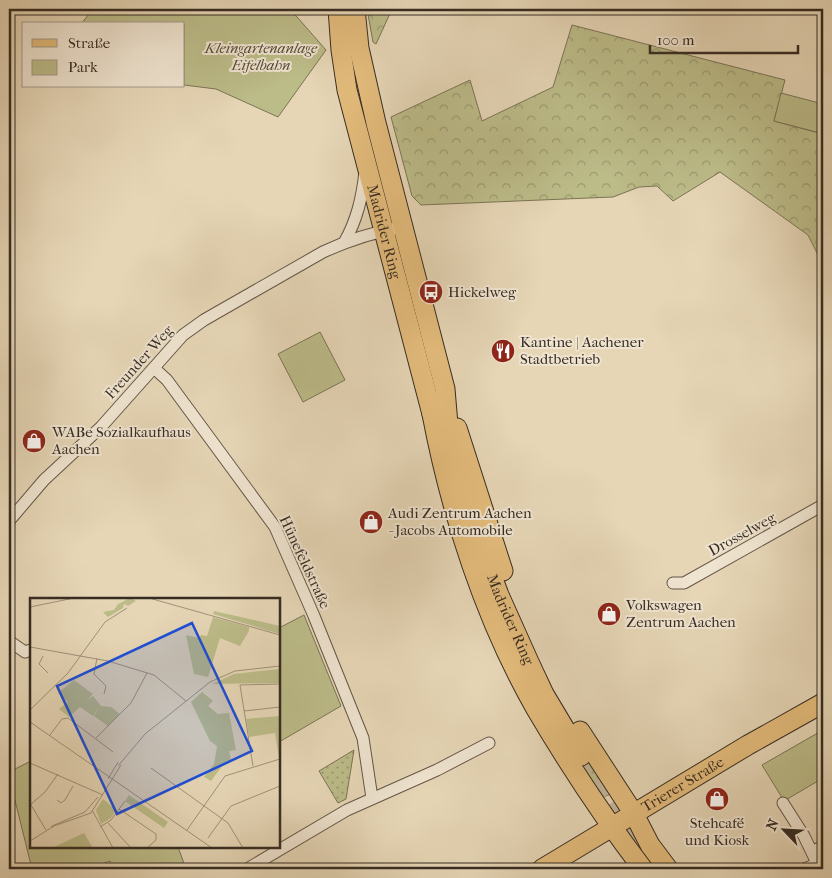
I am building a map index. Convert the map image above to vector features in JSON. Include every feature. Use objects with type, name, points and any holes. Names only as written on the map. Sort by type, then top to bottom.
[{"type":"main road","name":"Madrider Ring","points":[[338,9],[341,50],[347,90],[365,163],[393,229],[445,389],[450,448]]},
{"type":"main road","name":"Madrider Ring","points":[[355,9],[359,48],[393,229],[432,414],[450,448],[474,528],[499,595],[544,694],[581,756]]},
{"type":"main road","points":[[445,389],[492,538],[509,586],[536,649],[565,706],[634,814],[650,845],[668,869]]},
{"type":"main road","points":[[432,414],[450,494],[477,576],[497,628],[536,708],[592,800],[643,869]]},
{"type":"main road","name":"Trierer Straße","points":[[542,869],[748,745],[823,703]]},
{"type":"street","points":[[344,243],[359,210],[365,163]]},
{"type":"street","name":"Freunder Weg","points":[[9,521],[44,480],[101,427],[183,335],[204,320],[319,255],[344,243],[393,229]]},
{"type":"street","name":"Hünefeldstraße","points":[[154,368],[167,380],[275,527],[363,738],[372,798]]},
{"type":"street","name":"Drosselweg","points":[[673,583],[684,583],[823,505]]},
{"type":"street","points":[[9,641],[24,652],[30,650]]},
{"type":"street","points":[[247,869],[347,810],[437,770],[489,742]]},
{"type":"street","points":[[783,803],[812,852],[818,867],[804,869]]},
{"type":"street","points":[[812,852],[823,846]]},
{"type":"green space","name":"Kleingartenanlage Eifelbahn","points":[[93,9],[290,9],[326,50],[278,117],[216,89],[185,85],[185,22],[83,22]]},
{"type":"green space","points":[[367,9],[392,9],[376,44],[373,42]]},
{"type":"green space","points":[[572,25],[785,80],[774,121],[823,134],[823,265],[808,235],[720,172],[673,201],[657,186],[639,187],[613,197],[421,205],[412,196],[391,117],[470,80],[482,121],[553,87]]},
{"type":"green space","points":[[781,93],[823,104],[823,122],[820,133],[774,121]]},
{"type":"green space","points":[[320,332],[345,380],[303,402],[278,354]]},
{"type":"green space","points":[[304,615],[341,706],[280,741],[280,627]]},
{"type":"green space","points":[[823,730],[823,778],[784,801],[762,765]]},
{"type":"green space","points":[[354,750],[346,799],[338,803],[319,771]]},
{"type":"green space","points":[[584,755],[613,793],[601,798],[577,759]]},
{"type":"green space","points":[[30,762],[30,848],[178,848],[186,869],[112,869],[110,861],[89,869],[32,869],[9,772]]},
{"type":"tunnel","points":[[581,756],[630,833],[656,869]]},
{"type":"place","name":"Hickelweg","points":[[431,292]]},
{"type":"place","name":"Kantine | Aachener Stadtbetrieb","points":[[503,351]]},
{"type":"place","name":"WABe Sozialkaufhaus Aachen","points":[[34,441]]},
{"type":"place","name":"Audi Zentrum Aachen - Jacobs Automobile","points":[[371,522]]},
{"type":"place","name":"Volkswagen Zentrum Aachen","points":[[609,614]]},
{"type":"place","name":"Stehcafé und Kiosk","points":[[717,799]]}]
